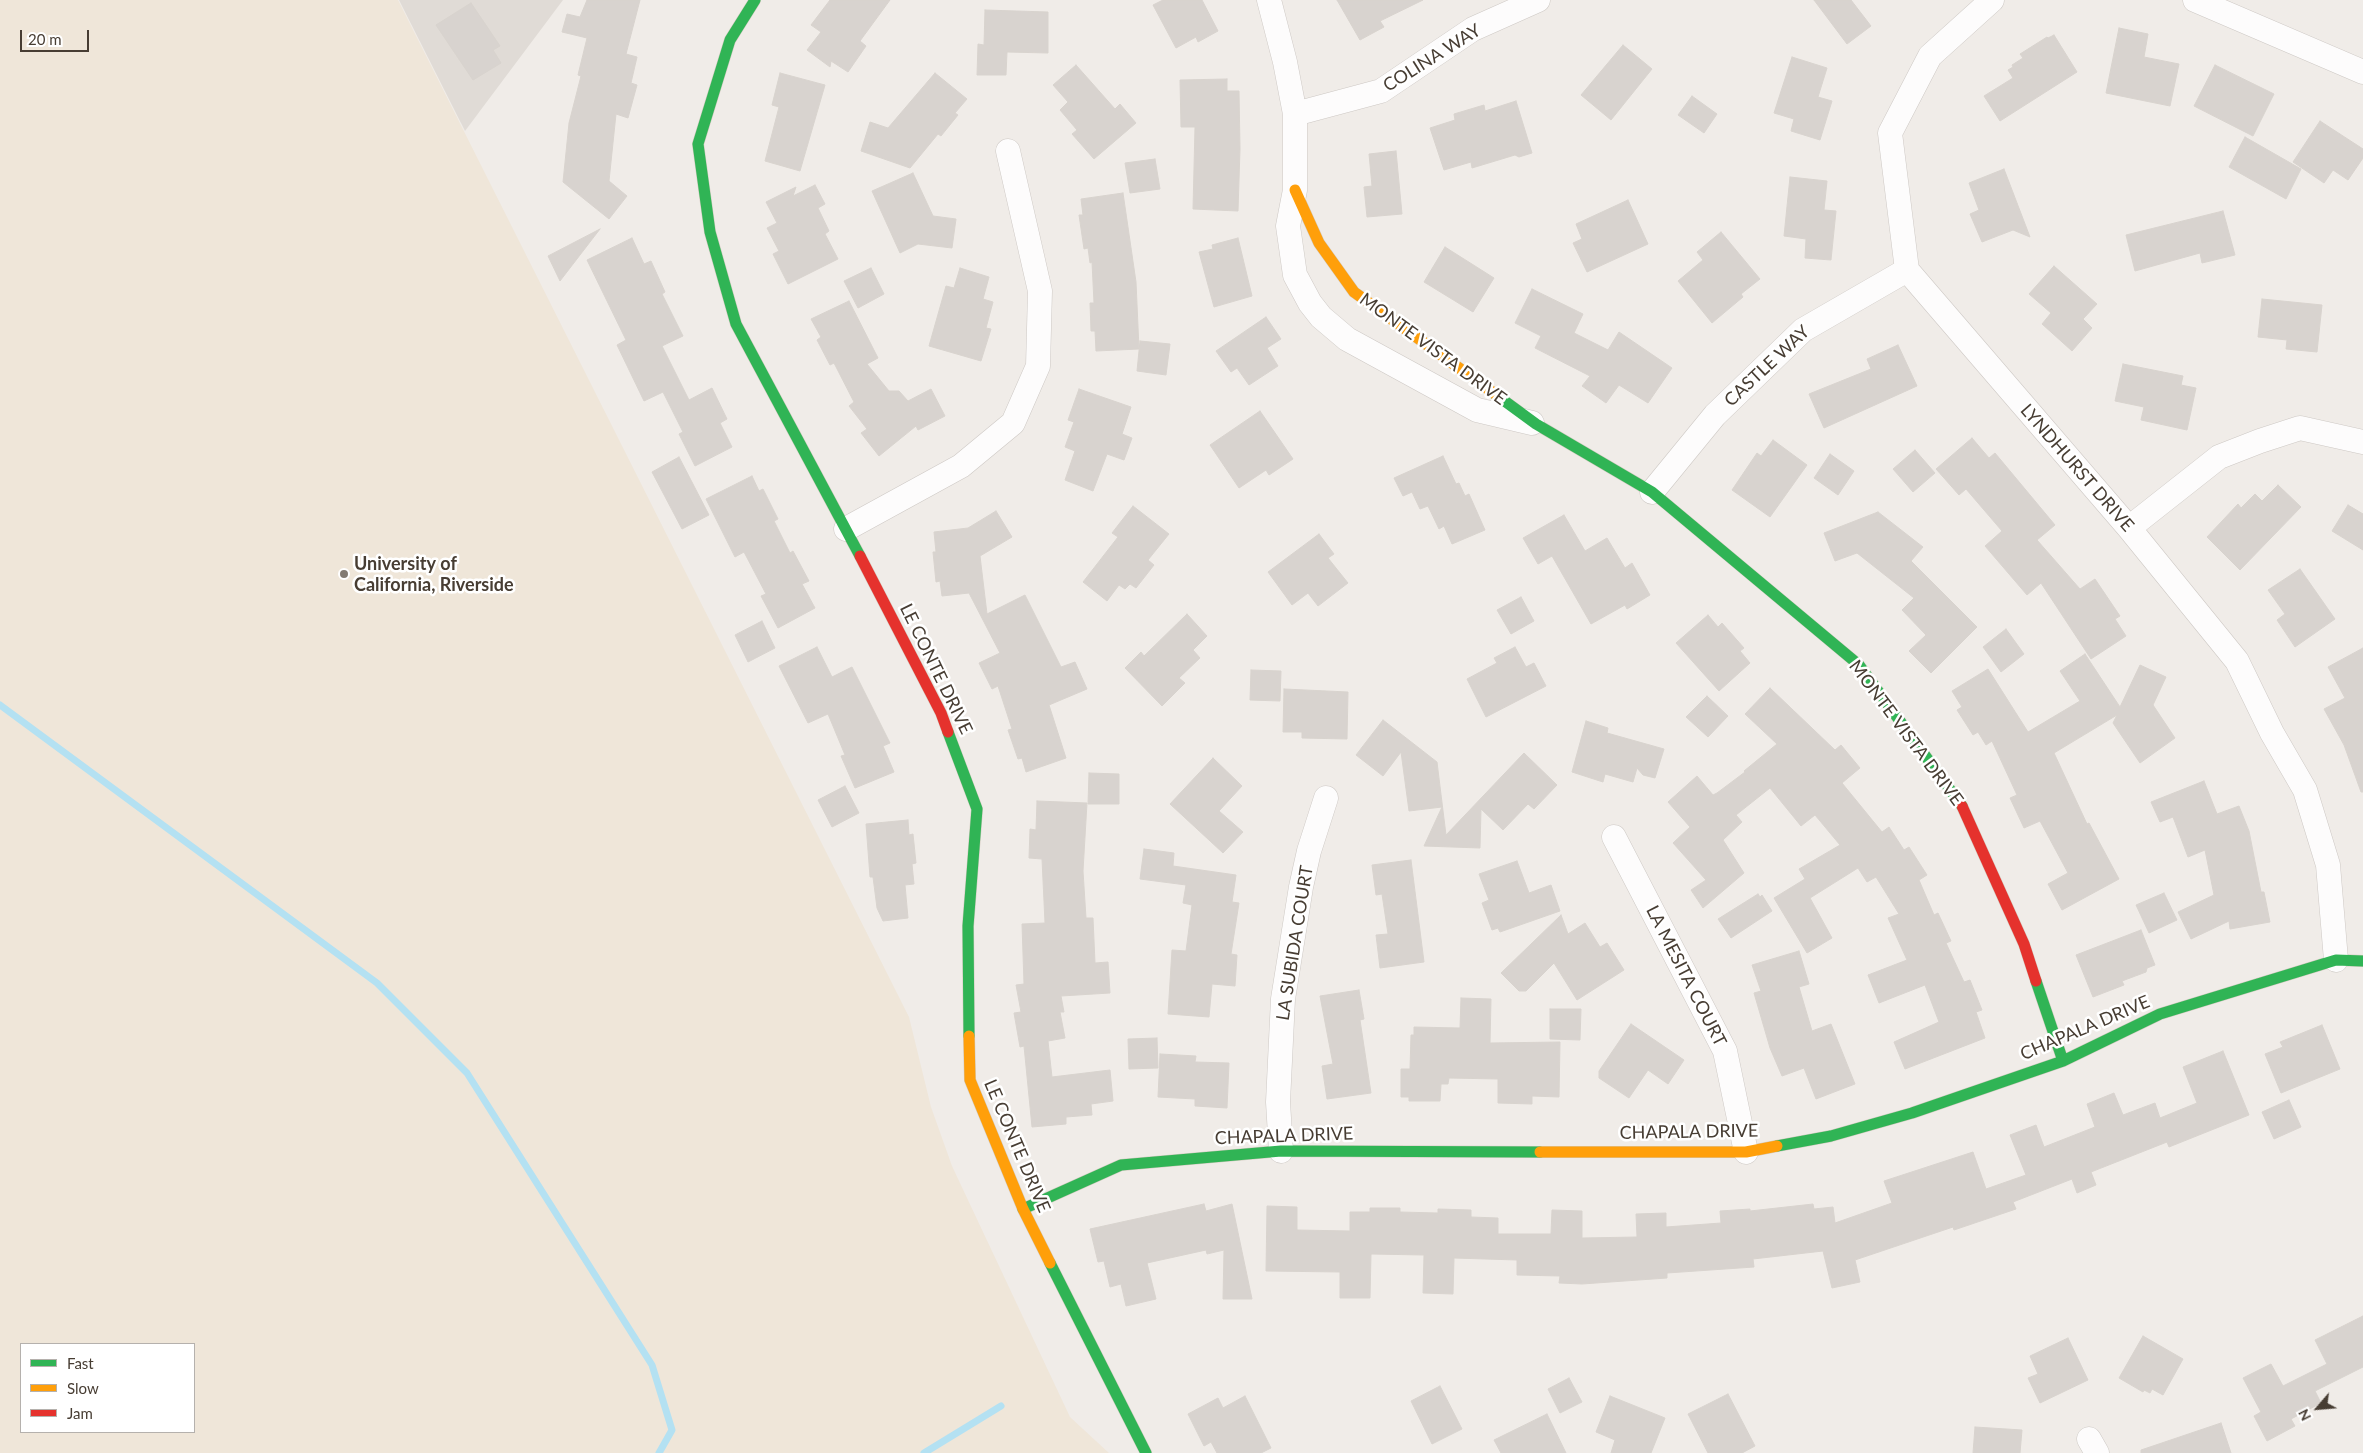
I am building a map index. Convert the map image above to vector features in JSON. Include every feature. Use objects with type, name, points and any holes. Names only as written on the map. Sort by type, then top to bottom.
[{"type":"street","name":"LE CONTE DRIVE","points":[[754,0],[730,40],[698,144],[710,232],[736,324],[846,529],[941,713],[977,809],[968,926],[970,1080],[1023,1209],[1146,1453]]},
{"type":"street","name":"MONTE VISTA DRIVE","points":[[1268,0],[1285,62],[1295,114],[1295,190],[1288,226],[1295,275],[1310,304],[1320,316],[1347,339],[1477,410],[1536,424]]},
{"type":"street","name":"COLINA WAY","points":[[1295,114],[1382,91],[1473,29],[1538,0]]},
{"type":"street","points":[[1907,270],[1890,133],[1930,56],[1992,0]]},
{"type":"street","points":[[2195,0],[2363,72]]},
{"type":"street","points":[[846,529],[961,466],[1013,423],[1038,366],[1040,290],[1008,151]]},
{"type":"street","name":"MONTE VISTA DRIVE","points":[[1295,190],[1319,243],[1354,292],[1536,424],[1652,492],[1859,666],[1965,810],[2024,944],[2063,1061]]},
{"type":"street","name":"CASTLE WAY","points":[[1652,492],[1715,415],[1803,330],[1907,270]]},
{"type":"street","name":"LYNDHURST DRIVE","points":[[1907,270],[2129,528],[2237,661],[2272,733],[2305,790],[2328,865],[2336,960]]},
{"type":"street","points":[[2129,528],[2219,457],[2260,441],[2300,428],[2363,442]]},
{"type":"street","name":"LA SUBIDA COURT","points":[[1282,1150],[1278,1102],[1283,999],[1303,878],[1326,798]]},
{"type":"street","name":"LA MESITA COURT","points":[[1614,837],[1725,1051],[1746,1152]]},
{"type":"street","name":"CHAPALA DRIVE","points":[[1023,1209],[1121,1165],[1282,1150],[1746,1152],[1832,1136],[1912,1113],[2063,1061],[2160,1014],[2336,960],[2363,961]]},
{"type":"shaded area","name":"University of California, Riverside","points":[[0,0],[398,0],[909,1017],[931,1107],[952,1166],[1070,1417],[1109,1453],[0,1453]]},
{"type":"shaded area","points":[[399,0],[563,0],[465,131]]},
{"type":"building","points":[[587,0],[640,0],[626,54],[637,57],[631,83],[637,85],[628,118],[616,114],[609,181],[627,196],[609,219],[563,182],[569,123],[581,76],[578,75],[587,38],[562,32],[567,14],[580,17]]},
{"type":"building","points":[[830,0],[890,0],[860,41],[866,46],[848,72],[831,61],[830,67],[807,50],[821,32],[811,25]]},
{"type":"building","points":[[1163,0],[1202,0],[1218,31],[1198,42],[1196,37],[1176,48],[1153,5]]},
{"type":"building","points":[[1337,0],[1423,0],[1380,21],[1384,27],[1360,40]]},
{"type":"building","points":[[1814,0],[1851,0],[1871,26],[1847,44]]},
{"type":"building","points":[[471,3],[500,46],[493,50],[501,63],[473,80],[436,25]]},
{"type":"building","points":[[985,10],[1048,12],[1048,53],[1007,52],[1006,75],[977,75],[978,44],[984,45]]},
{"type":"building","points":[[2119,28],[2148,34],[2144,57],[2179,64],[2170,106],[2106,93]]},
{"type":"building","points":[[2054,35],[2077,72],[2000,121],[1984,96],[2013,78],[2008,70],[2023,58],[2020,54],[2047,37]]},
{"type":"building","points":[[1623,45],[1652,69],[1611,120],[1581,95]]},
{"type":"building","points":[[1792,57],[1827,68],[1818,97],[1832,101],[1820,140],[1791,131],[1794,119],[1774,113]]},
{"type":"building","points":[[1076,65],[1115,109],[1120,104],[1136,123],[1094,159],[1072,134],[1077,130],[1060,110],[1068,102],[1053,85]]},
{"type":"building","points":[[2215,65],[2274,94],[2253,136],[2194,106]]},
{"type":"building","points":[[780,73],[825,85],[800,171],[765,161],[779,107],[772,105]]},
{"type":"building","points":[[935,73],[967,99],[955,113],[958,115],[941,136],[938,134],[910,168],[861,151],[870,122],[888,128]]},
{"type":"building","points":[[1227,79],[1227,91],[1239,91],[1238,211],[1193,209],[1195,127],[1181,127],[1180,80]]},
{"type":"building","points":[[1692,96],[1717,114],[1704,133],[1678,115]]},
{"type":"building","points":[[1516,101],[1532,153],[1519,157],[1515,155],[1472,168],[1471,162],[1444,170],[1430,128],[1455,120],[1454,114],[1484,105],[1485,111]]},
{"type":"building","points":[[2320,121],[2363,149],[2363,158],[2348,180],[2333,170],[2324,183],[2293,162]]},
{"type":"building","points":[[2245,137],[2301,169],[2286,199],[2229,167]]},
{"type":"building","points":[[1396,151],[1402,214],[1367,217],[1364,187],[1372,186],[1369,154]]},
{"type":"building","points":[[1155,159],[1160,189],[1130,193],[1125,163]]},
{"type":"building","points":[[2004,169],[2030,237],[2013,230],[1982,242],[1970,214],[1979,210],[1969,183]]},
{"type":"building","points":[[913,173],[933,216],[956,219],[952,248],[918,244],[900,253],[872,191]]},
{"type":"building","points":[[1790,177],[1827,181],[1824,210],[1836,211],[1831,260],[1805,258],[1806,239],[1784,236]]},
{"type":"building","points":[[815,185],[825,204],[818,208],[829,231],[825,234],[838,259],[788,284],[773,254],[779,251],[767,228],[777,223],[766,202],[796,187],[793,196]]},
{"type":"building","points":[[1123,193],[1136,282],[1139,349],[1096,351],[1095,331],[1091,331],[1090,303],[1094,303],[1092,262],[1090,263],[1088,248],[1084,249],[1079,215],[1083,215],[1081,199]]},
{"type":"building","points":[[1628,200],[1648,244],[1587,272],[1573,243],[1582,239],[1576,224]]},
{"type":"building","points":[[2223,211],[2235,255],[2202,263],[2200,253],[2135,271],[2126,235]]},
{"type":"building","points":[[600,229],[560,281],[548,256]]},
{"type":"building","points":[[1721,232],[1760,279],[1741,294],[1743,297],[1712,323],[1678,281],[1703,260],[1697,252]]},
{"type":"building","points":[[632,238],[644,264],[651,261],[665,292],[662,294],[683,336],[662,346],[689,400],[712,388],[727,419],[720,423],[732,447],[695,466],[679,434],[683,432],[663,392],[644,401],[617,345],[626,340],[587,260]]},
{"type":"building","points":[[1238,238],[1252,296],[1214,307],[1199,252],[1213,249],[1212,245]]},
{"type":"building","points":[[1445,247],[1494,278],[1473,312],[1424,282]]},
{"type":"building","points":[[2054,266],[2097,304],[2083,319],[2092,328],[2072,351],[2042,324],[2051,313],[2029,294]]},
{"type":"building","points":[[871,268],[884,294],[858,308],[844,281]]},
{"type":"building","points":[[960,268],[989,277],[983,299],[993,302],[986,328],[991,329],[981,361],[929,346],[946,286],[954,288]]},
{"type":"building","points":[[1532,289],[1583,314],[1574,333],[1608,350],[1619,332],[1672,368],[1648,403],[1619,385],[1606,403],[1582,386],[1590,376],[1535,348],[1541,336],[1515,323]]},
{"type":"building","points":[[2262,299],[2322,305],[2317,352],[2286,349],[2287,340],[2258,337]]},
{"type":"building","points":[[849,301],[878,358],[867,364],[889,391],[899,391],[908,401],[931,389],[945,416],[918,430],[916,426],[879,456],[861,433],[867,429],[849,406],[854,402],[834,363],[830,365],[817,340],[821,337],[811,319]]},
{"type":"building","points":[[1266,317],[1281,339],[1267,348],[1278,366],[1249,385],[1237,368],[1231,372],[1216,351]]},
{"type":"building","points":[[1140,341],[1170,344],[1166,375],[1137,371]]},
{"type":"building","points":[[1898,345],[1917,386],[1824,428],[1809,394],[1871,369],[1867,359]]},
{"type":"building","points":[[2123,364],[2183,376],[2181,385],[2196,388],[2187,430],[2141,420],[2144,407],[2115,401]]},
{"type":"building","points":[[1079,389],[1131,407],[1122,434],[1132,438],[1124,460],[1107,454],[1093,491],[1065,480],[1075,451],[1065,447],[1074,422],[1068,420]]},
{"type":"building","points":[[1260,411],[1293,459],[1269,475],[1266,470],[1239,488],[1210,445]]},
{"type":"building","points":[[1972,438],[1989,458],[1995,453],[2055,525],[2037,540],[2080,589],[2095,579],[2120,616],[2115,619],[2126,636],[2091,659],[2041,583],[2027,595],[1985,546],[2002,531],[1966,489],[1959,495],[1936,469]]},
{"type":"building","points":[[1773,440],[1807,465],[1770,517],[1732,490],[1757,453],[1761,456]]},
{"type":"building","points":[[1915,450],[1935,473],[1913,492],[1893,469]]},
{"type":"building","points":[[1830,454],[1854,471],[1838,495],[1814,478]]},
{"type":"building","points":[[1443,456],[1456,484],[1459,483],[1465,496],[1469,494],[1485,530],[1452,544],[1444,526],[1439,529],[1428,506],[1420,509],[1412,492],[1403,496],[1394,478]]},
{"type":"building","points":[[679,457],[709,515],[682,529],[652,472]]},
{"type":"building","points":[[752,476],[759,491],[763,489],[778,519],[774,521],[790,553],[793,551],[809,581],[802,584],[815,608],[778,628],[761,596],[766,594],[744,552],[735,557],[706,499]]},
{"type":"building","points":[[2278,485],[2301,507],[2240,570],[2207,537],[2238,504],[2241,508],[2255,494],[2262,501]]},
{"type":"building","points":[[2348,505],[2363,514],[2363,550],[2332,531]]},
{"type":"building","points":[[1133,506],[1169,534],[1148,560],[1154,565],[1136,588],[1130,584],[1125,589],[1119,585],[1107,601],[1083,582],[1118,537],[1112,533]]},
{"type":"building","points":[[996,511],[1012,537],[980,556],[987,614],[1025,595],[1061,667],[1075,662],[1087,689],[1049,705],[1066,758],[1026,772],[1022,758],[1018,759],[1008,730],[1012,729],[998,686],[992,689],[979,663],[1000,653],[969,593],[942,596],[940,581],[936,582],[933,552],[936,552],[934,532],[968,528]]},
{"type":"building","points":[[1878,512],[1923,547],[1911,561],[1977,627],[1931,673],[1909,651],[1926,635],[1902,610],[1914,598],[1857,553],[1835,561],[1824,533]]},
{"type":"building","points":[[1564,515],[1585,551],[1607,538],[1625,568],[1632,563],[1650,595],[1627,609],[1625,605],[1591,624],[1552,556],[1538,564],[1523,538]]},
{"type":"building","points":[[1319,534],[1334,554],[1328,558],[1348,583],[1318,606],[1308,593],[1292,605],[1268,572]]},
{"type":"building","points":[[2300,569],[2335,619],[2295,647],[2277,620],[2285,614],[2268,590]]},
{"type":"building","points":[[1521,597],[1534,621],[1511,634],[1497,610]]},
{"type":"building","points":[[1187,614],[1207,636],[1193,650],[1200,658],[1179,678],[1185,683],[1162,706],[1125,668],[1141,652],[1144,656]]},
{"type":"building","points":[[1708,615],[1718,627],[1722,623],[1744,648],[1740,651],[1750,663],[1719,691],[1676,643]]},
{"type":"building","points":[[762,621],[775,648],[748,662],[735,635]]},
{"type":"building","points":[[2006,629],[2024,654],[2001,672],[1983,647]]},
{"type":"building","points":[[817,647],[832,677],[852,667],[890,743],[883,746],[894,772],[855,788],[841,756],[845,755],[828,714],[808,723],[779,666]]},
{"type":"building","points":[[1515,647],[1526,667],[1534,663],[1546,686],[1486,717],[1467,679],[1497,663],[1494,658]]},
{"type":"building","points":[[2363,648],[2363,792],[2361,792],[2344,745],[2324,709],[2345,698],[2328,667]]},
{"type":"building","points":[[2085,654],[2120,707],[2140,665],[2166,677],[2153,705],[2175,738],[2140,763],[2113,723],[2117,715],[2054,753],[2087,824],[2089,823],[2119,879],[2062,910],[2048,884],[2068,873],[2040,821],[2024,828],[2010,798],[2017,795],[1992,741],[1986,745],[1978,732],[1973,735],[1957,710],[1962,707],[1952,691],[1988,669],[2028,732],[2080,701],[2060,671]]},
{"type":"building","points":[[1251,670],[1281,671],[1280,701],[1250,700]]},
{"type":"building","points":[[1770,688],[1835,750],[1841,745],[1860,768],[1842,783],[1882,832],[1889,827],[1904,850],[1909,847],[1927,875],[1919,880],[1934,915],[1938,913],[1951,941],[1946,943],[1964,982],[1970,980],[1982,1010],[1976,1012],[1985,1038],[1905,1069],[1894,1042],[1939,1022],[1925,985],[1879,1003],[1868,975],[1907,960],[1888,918],[1899,914],[1876,877],[1867,882],[1858,868],[1810,898],[1832,938],[1807,953],[1774,898],[1805,879],[1799,869],[1840,845],[1815,815],[1801,826],[1770,788],[1736,815],[1742,822],[1723,840],[1744,873],[1703,908],[1691,890],[1706,880],[1673,843],[1690,827],[1668,802],[1697,776],[1713,795],[1717,793],[1777,744],[1745,714]]},
{"type":"building","points":[[1284,689],[1348,692],[1347,739],[1302,738],[1302,732],[1283,732]]},
{"type":"building","points":[[1707,696],[1728,716],[1708,737],[1686,717]]},
{"type":"building","points":[[1383,720],[1437,762],[1446,835],[1524,753],[1557,785],[1534,809],[1528,804],[1503,830],[1481,809],[1480,848],[1424,846],[1442,807],[1409,811],[1401,752],[1383,776],[1356,755]]},
{"type":"building","points":[[1586,721],[1608,728],[1607,733],[1664,749],[1655,778],[1643,775],[1637,768],[1633,782],[1605,774],[1603,782],[1572,772]]},
{"type":"building","points":[[1213,758],[1242,786],[1219,811],[1243,832],[1223,853],[1170,804]]},
{"type":"building","points":[[1089,773],[1119,774],[1119,804],[1088,804]]},
{"type":"building","points":[[2204,781],[2217,814],[2239,806],[2249,831],[2261,892],[2264,892],[2270,922],[2230,929],[2229,921],[2191,939],[2178,912],[2214,895],[2205,850],[2188,857],[2173,817],[2160,822],[2151,802]]},
{"type":"building","points":[[845,786],[859,813],[832,827],[818,800]]},
{"type":"building","points":[[1037,801],[1087,803],[1083,871],[1086,918],[1093,918],[1095,963],[1108,962],[1110,993],[1061,996],[1064,1012],[1060,1012],[1065,1038],[1048,1041],[1052,1077],[1110,1070],[1113,1101],[1091,1104],[1092,1115],[1066,1117],[1066,1124],[1032,1127],[1024,1046],[1020,1047],[1014,1013],[1021,1012],[1016,985],[1024,984],[1022,924],[1045,923],[1042,859],[1029,858],[1030,829],[1036,830]]},
{"type":"building","points":[[908,820],[909,835],[913,834],[916,863],[912,864],[914,884],[905,885],[908,918],[883,921],[877,908],[873,877],[870,877],[866,824]]},
{"type":"building","points":[[1144,849],[1174,853],[1173,866],[1236,875],[1232,902],[1239,903],[1231,954],[1237,955],[1235,986],[1212,984],[1209,1017],[1168,1014],[1172,950],[1186,951],[1192,905],[1183,903],[1186,885],[1140,879]]},
{"type":"building","points":[[1411,860],[1424,962],[1380,968],[1376,935],[1388,934],[1382,894],[1376,895],[1372,865]]},
{"type":"building","points":[[1517,861],[1529,893],[1551,885],[1560,911],[1500,932],[1498,928],[1492,930],[1482,903],[1489,900],[1479,874]]},
{"type":"building","points":[[2164,893],[2177,920],[2149,933],[2136,905]]},
{"type":"building","points":[[1758,894],[1760,897],[1762,895],[1772,911],[1731,938],[1718,919]]},
{"type":"building","points":[[1561,915],[1568,934],[1585,923],[1600,947],[1607,943],[1624,970],[1577,1000],[1554,963],[1526,991],[1519,991],[1501,973]]},
{"type":"building","points":[[2141,930],[2155,965],[2147,968],[2146,972],[2122,981],[2124,985],[2093,997],[2076,955]]},
{"type":"building","points":[[1799,951],[1809,984],[1799,987],[1812,1031],[1831,1024],[1855,1084],[1816,1099],[1804,1068],[1782,1076],[1770,1048],[1754,993],[1761,991],[1752,965]]},
{"type":"building","points":[[1359,990],[1364,1019],[1360,1020],[1371,1093],[1327,1099],[1322,1066],[1333,1064],[1320,996]]},
{"type":"building","points":[[1461,998],[1491,999],[1490,1043],[1560,1042],[1559,1097],[1532,1096],[1532,1104],[1498,1103],[1498,1079],[1449,1078],[1448,1084],[1441,1084],[1440,1101],[1409,1101],[1409,1097],[1401,1097],[1401,1069],[1410,1069],[1411,1035],[1414,1035],[1414,1027],[1460,1028]]},
{"type":"building","points":[[1550,1009],[1581,1009],[1580,1040],[1550,1039]]},
{"type":"building","points":[[1631,1024],[1684,1060],[1668,1084],[1648,1070],[1629,1098],[1599,1078],[1599,1071]]},
{"type":"building","points":[[2322,1025],[2340,1069],[2281,1093],[2265,1054],[2283,1047],[2280,1042]]},
{"type":"building","points":[[1157,1038],[1158,1068],[1129,1069],[1128,1039]]},
{"type":"building","points":[[2223,1051],[2249,1115],[2169,1147],[2167,1142],[2091,1172],[2096,1185],[2077,1193],[2072,1179],[2013,1202],[2016,1209],[1954,1230],[1953,1227],[1855,1260],[1860,1282],[1832,1288],[1823,1251],[1753,1259],[1754,1267],[1667,1273],[1667,1278],[1582,1284],[1559,1283],[1560,1276],[1517,1275],[1517,1260],[1454,1258],[1453,1294],[1423,1293],[1424,1255],[1371,1254],[1370,1298],[1340,1298],[1340,1272],[1266,1271],[1267,1206],[1297,1207],[1297,1230],[1350,1231],[1350,1212],[1370,1212],[1370,1208],[1400,1208],[1400,1212],[1438,1213],[1438,1209],[1471,1210],[1471,1217],[1498,1218],[1498,1234],[1551,1234],[1552,1210],[1582,1211],[1582,1238],[1637,1237],[1636,1214],[1666,1213],[1666,1227],[1721,1223],[1720,1211],[1750,1209],[1750,1211],[1813,1204],[1814,1209],[1833,1207],[1835,1223],[1892,1203],[1884,1181],[1973,1152],[1986,1189],[2026,1175],[2010,1135],[2036,1125],[2044,1147],[2095,1127],[2087,1104],[2114,1093],[2123,1115],[2155,1103],[2160,1118],[2197,1103],[2183,1067]]},
{"type":"building","points":[[1160,1054],[1196,1056],[1195,1062],[1229,1063],[1227,1108],[1195,1106],[1195,1099],[1158,1097]]},
{"type":"building","points":[[2289,1100],[2301,1127],[2274,1139],[2262,1112]]},
{"type":"building","points":[[1204,1204],[1206,1211],[1232,1204],[1252,1299],[1223,1299],[1224,1250],[1207,1254],[1206,1250],[1147,1263],[1156,1299],[1126,1306],[1121,1284],[1110,1287],[1104,1261],[1098,1262],[1090,1229]]},
{"type":"building","points":[[2363,1316],[2363,1367],[2315,1391],[2321,1403],[2291,1419],[2295,1426],[2267,1441],[2254,1416],[2261,1412],[2243,1378],[2271,1364],[2283,1386],[2327,1364],[2315,1340]]},
{"type":"building","points":[[2143,1336],[2183,1359],[2163,1395],[2152,1389],[2150,1393],[2144,1390],[2143,1392],[2119,1378]]},
{"type":"building","points":[[2068,1338],[2088,1380],[2040,1403],[2028,1378],[2038,1374],[2030,1356]]},
{"type":"building","points":[[1569,1378],[1582,1402],[1560,1413],[1548,1389]]},
{"type":"building","points":[[1440,1386],[1462,1429],[1432,1444],[1411,1401]]},
{"type":"building","points":[[1728,1394],[1755,1446],[1742,1453],[1708,1453],[1688,1414]]},
{"type":"building","points":[[1245,1396],[1271,1448],[1261,1453],[1217,1453],[1211,1442],[1204,1446],[1188,1414],[1218,1398],[1223,1408]]},
{"type":"building","points":[[1610,1396],[1665,1418],[1651,1453],[1611,1453],[1615,1440],[1596,1432]]},
{"type":"building","points":[[1547,1414],[1566,1453],[1501,1453],[1494,1440]]},
{"type":"building","points":[[2221,1423],[2231,1453],[2141,1453],[2141,1450]]},
{"type":"building","points":[[1975,1427],[2022,1430],[2020,1453],[1973,1453]]},
{"type":"waterway","points":[[0,705],[377,983],[467,1073],[652,1365],[672,1430],[659,1453]]},
{"type":"waterway","points":[[924,1453],[1001,1406]]},
{"type":"traffic: fast","points":[[755,0],[730,40],[698,144],[710,232],[736,324],[860,556]]},
{"type":"traffic: fast","points":[[1495,394],[1536,424],[1652,492],[1859,665],[1962,806]]},
{"type":"traffic: fast","points":[[948,732],[977,809],[968,926],[969,1036]]},
{"type":"traffic: fast","points":[[1777,1146],[1831,1136],[1912,1113],[2063,1061],[2160,1014],[2336,960],[2363,961]]},
{"type":"traffic: fast","points":[[2036,981],[2063,1061]]},
{"type":"traffic: fast","points":[[1023,1209],[1121,1165],[1281,1151],[1540,1152]]},
{"type":"traffic: fast","points":[[1050,1263],[1146,1453]]},
{"type":"traffic: slow","points":[[1295,190],[1319,243],[1354,292],[1495,394]]},
{"type":"traffic: slow","points":[[969,1036],[970,1080],[1023,1209],[1050,1263]]},
{"type":"traffic: slow","points":[[1540,1152],[1746,1152],[1777,1146]]},
{"type":"traffic: jam","points":[[860,556],[941,713],[948,732]]},
{"type":"traffic: jam","points":[[1962,806],[2024,944],[2036,981]]},
{"type":"place","name":"University of California, Riverside","points":[[344,574]]}]
